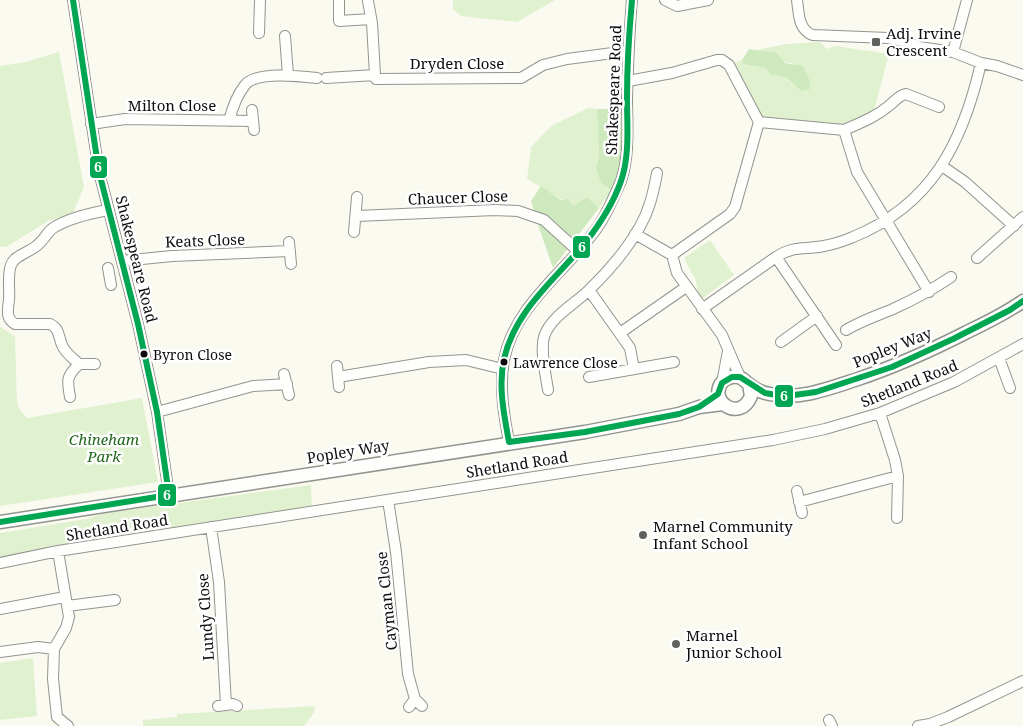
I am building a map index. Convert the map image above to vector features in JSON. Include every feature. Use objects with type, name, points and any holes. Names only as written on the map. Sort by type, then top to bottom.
[{"type":"street","name":"Shakespeare Road","points":[[73,0],[99,172],[138,324],[157,412],[169,495]]},
{"type":"street","points":[[259,33],[260,0]]},
{"type":"street","points":[[339,0],[339,21],[371,19]]},
{"type":"street","name":"Shakespeare Road","points":[[510,442],[502,392],[506,350],[530,305],[544,286],[578,251],[596,228],[613,200],[622,178],[626,161],[628,51],[632,0]]},
{"type":"street","points":[[665,0],[677,6],[708,0]]},
{"type":"street","points":[[797,0],[802,26],[809,33],[888,38],[904,41],[919,47],[953,52],[1023,75]]},
{"type":"street","points":[[953,52],[967,0]]},
{"type":"street","points":[[229,121],[232,110],[246,84],[258,78],[288,76],[322,78],[376,75],[368,1]]},
{"type":"street","points":[[285,36],[288,76]]},
{"type":"street","name":"Dryden Close","points":[[376,75],[376,79],[521,78],[543,66],[567,59],[628,51]]},
{"type":"street","points":[[628,81],[672,73],[722,60],[729,65],[759,122],[735,207],[730,214],[672,256]]},
{"type":"street","points":[[702,309],[786,251],[794,248],[823,246],[853,237],[885,220],[915,196],[942,166],[958,138],[973,98],[982,63]]},
{"type":"street","points":[[759,122],[844,130],[872,118],[885,110],[901,95],[906,94],[921,102],[939,107]]},
{"type":"street","name":"Milton Close","points":[[91,124],[125,119],[229,121],[253,126],[252,110]]},
{"type":"street","points":[[844,130],[857,172],[929,292]]},
{"type":"street","points":[[942,166],[965,182],[1014,226]]},
{"type":"street","points":[[548,390],[543,348],[547,330],[589,290],[635,234],[649,208],[657,172]]},
{"type":"street","points":[[354,232],[357,198]]},
{"type":"street","points":[[80,364],[62,346],[58,330],[55,326],[50,324],[15,324],[10,321],[7,315],[9,271],[11,263],[44,240],[51,229],[78,217],[108,210]]},
{"type":"street","name":"Chaucer Close","points":[[356,216],[495,210],[518,211],[544,220],[578,251]]},
{"type":"street","points":[[977,258],[1023,217]]},
{"type":"street","points":[[635,234],[672,256],[677,273],[722,335],[745,381],[751,396],[749,402]]},
{"type":"street","name":"Keats Close","points":[[110,285],[108,270],[123,265],[172,256],[290,246],[291,264]]},
{"type":"street","points":[[776,257],[836,345]]},
{"type":"street","points":[[846,330],[929,292],[951,277]]},
{"type":"street","points":[[620,333],[686,287]]},
{"type":"street","points":[[589,290],[630,348],[634,369]]},
{"type":"street","name":"Popley Way","points":[[0,522],[594,430],[679,414],[699,407],[721,394],[732,377],[745,381],[765,393],[787,396],[816,392],[892,367],[953,339],[1010,310],[1023,301]]},
{"type":"street","points":[[781,342],[817,316]]},
{"type":"street","name":"Shetland Road","points":[[0,562],[58,551],[773,440],[826,429],[880,413],[954,382],[1023,344]]},
{"type":"street","points":[[728,350],[721,394],[734,409],[745,406],[765,393]]},
{"type":"street","points":[[999,358],[1010,388]]},
{"type":"street","points":[[337,366],[339,382],[429,362],[466,360],[490,364],[503,369]]},
{"type":"street","points":[[589,377],[674,362]]},
{"type":"street","points":[[70,397],[67,380],[70,374],[80,364],[95,364]]},
{"type":"street","points":[[157,412],[253,386],[287,384]]},
{"type":"street","points":[[880,413],[895,460],[898,476],[897,518]]},
{"type":"street","points":[[799,502],[898,476]]},
{"type":"street","points":[[797,490],[802,513]]},
{"type":"street","name":"Cayman Close","points":[[388,500],[396,552],[408,674],[415,704]]},
{"type":"street","name":"Lundy Close","points":[[211,527],[219,582],[222,706],[233,704],[237,706]]},
{"type":"street","points":[[58,551],[69,617],[66,628],[54,649],[53,679],[57,717],[68,726]]},
{"type":"street","points":[[0,608],[115,600]]},
{"type":"street","points":[[0,652],[38,647],[54,649]]},
{"type":"street","points":[[918,726],[931,725],[948,718],[1023,681]]},
{"type":"green space","points":[[453,0],[555,0],[517,22],[461,16],[453,9]]},
{"type":"green space","points":[[820,42],[827,49],[836,46],[889,54],[872,118],[844,130],[759,122],[729,65],[742,60],[743,64],[765,68],[771,75],[781,74],[801,91],[793,63],[756,50],[786,44]]},
{"type":"green space","points":[[749,49],[777,53],[785,63],[803,66],[809,79],[810,89],[801,91],[788,79],[771,75],[765,68],[743,64],[742,60]]},
{"type":"green space","points":[[59,52],[84,187],[72,215],[50,220],[6,247],[0,247],[0,66],[26,62]]},
{"type":"green space","points":[[588,108],[597,109],[599,156],[596,167],[612,190],[599,208],[587,197],[573,206],[527,179],[531,147],[551,126]]},
{"type":"green space","points":[[597,109],[625,109],[627,143],[620,170],[612,190],[601,183],[596,167],[599,156]]},
{"type":"green space","points":[[541,186],[561,200],[568,199],[573,206],[587,197],[599,208],[553,268],[531,201]]},
{"type":"green space","points":[[710,240],[734,275],[699,301],[696,281],[684,258]]},
{"type":"green space","name":"Chineham Park","points":[[0,327],[15,336],[17,404],[27,418],[142,398],[158,482],[0,506]]},
{"type":"green space","points":[[311,485],[312,511],[0,563],[0,533],[86,519],[105,513]]},
{"type":"green space","points":[[33,658],[37,716],[0,720],[0,663]]},
{"type":"green space","points":[[315,706],[314,713],[304,726],[143,726],[143,720],[177,717],[177,714]]},
{"type":"transit line","name":"6","points":[[0,522],[169,495],[157,412],[138,324],[99,172],[73,0]]},
{"type":"transit line","name":"6","points":[[632,0],[627,74],[627,140],[624,171],[614,198],[601,221],[585,243],[537,296],[517,325],[509,341],[502,369],[502,401],[509,442],[585,432],[679,414],[699,407],[718,394],[722,383],[732,377],[740,377],[765,393],[776,395],[787,396],[816,392],[892,367],[953,339],[1010,310],[1023,301]]},
{"type":"place","name":"Adj. Irvine Crescent","points":[[876,42]]},
{"type":"place","name":"Byron Close","points":[[144,354]]},
{"type":"place","name":"Lawrence Close","points":[[504,362]]},
{"type":"place","name":"Marnel Community Infant School","points":[[643,535]]},
{"type":"place","name":"Marnel Junior School","points":[[676,644]]}]
